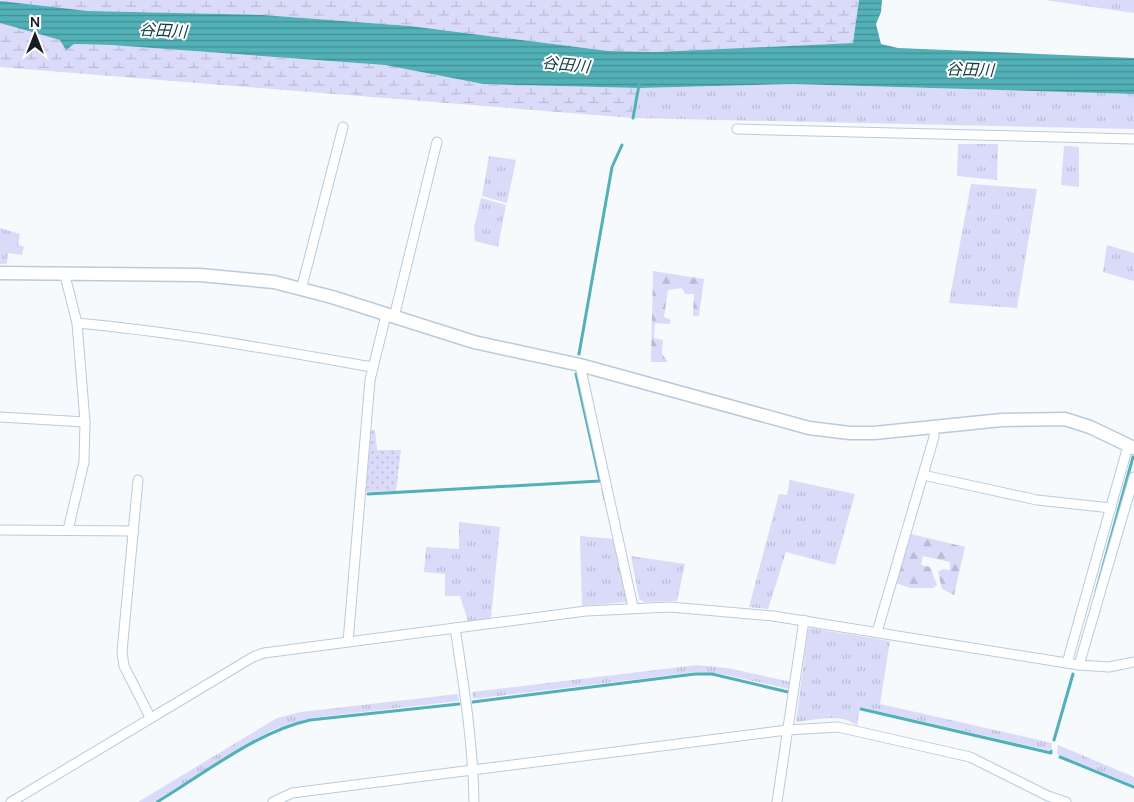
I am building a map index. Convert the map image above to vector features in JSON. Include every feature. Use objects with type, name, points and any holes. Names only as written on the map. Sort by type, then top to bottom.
[{"type":"street","points":[[301,290],[343,127]]},
{"type":"street","points":[[737,129],[1134,140]]},
{"type":"street","points":[[348,642],[372,367],[390,316],[437,142]]},
{"type":"street","points":[[64,272],[77,323],[85,422],[84,462],[68,530]]},
{"type":"street","points":[[0,273],[64,272],[200,275],[274,282],[332,297],[474,342],[580,365],[809,428],[866,433],[1002,420],[1065,420],[1090,427],[1131,447],[1111,508],[1067,663]]},
{"type":"street","points":[[77,323],[131,328],[372,367]]},
{"type":"street","points":[[580,365],[633,598],[633,608]]},
{"type":"street","points":[[0,417],[85,422]]},
{"type":"street","points":[[877,632],[934,437],[934,427]]},
{"type":"street","points":[[923,475],[1037,500],[1111,508]]},
{"type":"street","points":[[1080,665],[1134,477]]},
{"type":"street","points":[[138,480],[122,652],[124,666],[150,717]]},
{"type":"street","points":[[0,530],[134,531]]},
{"type":"street","points":[[11,802],[253,657],[264,653],[455,628],[633,608],[678,607],[804,620],[1080,665],[1109,667],[1134,662]]},
{"type":"street","points":[[777,802],[804,620]]},
{"type":"street","points":[[455,628],[466,696],[474,802]]},
{"type":"street","points":[[273,802],[292,793],[473,772],[787,730],[838,726],[970,757],[1047,799],[1066,802]]},
{"type":"green space","points":[[0,0],[859,0],[853,43],[655,52],[608,51],[410,26],[263,15],[88,11],[11,4]]},
{"type":"green space","points":[[1045,0],[1134,0],[1134,13]]},
{"type":"green space","points":[[0,23],[74,44],[385,65],[483,84],[639,88],[633,118],[0,67]]},
{"type":"green space","points":[[793,84],[1134,94],[1134,129],[633,118],[639,88]]},
{"type":"green space","points":[[958,144],[998,144],[997,180],[957,176]]},
{"type":"green space","points":[[1064,146],[1079,147],[1079,187],[1061,185]]},
{"type":"green space","points":[[489,156],[516,160],[507,203],[482,196]]},
{"type":"green space","points":[[971,184],[1037,189],[1017,308],[949,303]]},
{"type":"green space","points":[[481,198],[506,205],[498,247],[475,241],[474,228]]},
{"type":"green space","points":[[0,228],[20,234],[18,245],[24,247],[22,255],[8,253],[7,264],[0,264]]},
{"type":"green space","points":[[1107,245],[1134,253],[1134,281],[1103,272]]},
{"type":"green space","points":[[653,271],[704,279],[699,316],[693,316],[694,294],[685,294],[682,288],[668,290],[664,317],[671,320],[669,324],[655,323],[654,338],[663,340],[662,354],[668,362],[651,362]]},
{"type":"green space","points":[[371,430],[375,430],[377,450],[401,450],[396,491],[366,492]]},
{"type":"green space","points":[[790,480],[855,494],[835,565],[786,552],[768,609],[749,607],[779,494],[787,495]]},
{"type":"green space","points":[[459,522],[500,527],[491,618],[468,621],[460,596],[445,596],[445,574],[424,572],[426,547],[459,549]]},
{"type":"green space","points":[[911,534],[965,547],[954,595],[942,589],[938,572],[943,569],[950,570],[950,562],[923,556],[921,565],[930,567],[937,585],[933,588],[910,588],[896,583]]},
{"type":"green space","points":[[580,536],[613,539],[627,602],[582,606]]},
{"type":"green space","points":[[631,556],[685,564],[677,601],[645,602],[639,599]]},
{"type":"green space","points":[[808,629],[890,641],[880,704],[1052,743],[1051,749],[1048,750],[860,707],[857,726],[844,719],[836,718],[796,722]]},
{"type":"green space","points":[[697,665],[727,668],[791,682],[789,689],[722,674],[696,672],[473,699],[472,692]]},
{"type":"green space","points":[[458,694],[459,701],[310,718],[272,730],[153,802],[138,802],[277,718],[301,712]]},
{"type":"green space","points":[[1058,745],[1134,777],[1134,785],[1057,754]]},
{"type":"water","name":"谷田川","points":[[859,0],[882,0],[881,12],[876,24],[881,44],[898,48],[1134,58],[1134,94],[793,84],[639,88],[483,84],[385,65],[111,45],[74,44],[66,50],[60,40],[0,23],[0,1],[88,11],[263,15],[410,26],[608,51],[655,52],[853,43]]},
{"type":"waterway","points":[[633,118],[639,85]]},
{"type":"waterway","points":[[579,354],[612,167],[622,145]]},
{"type":"waterway","points":[[368,494],[600,481],[576,374]]},
{"type":"waterway","points":[[1096,592],[1133,457]]},
{"type":"waterway","points":[[603,490],[605,499]]},
{"type":"waterway","points":[[473,702],[695,674],[712,674],[788,692]]},
{"type":"waterway","points":[[1054,740],[1073,674]]},
{"type":"waterway","points":[[157,802],[250,744],[290,726],[310,720],[459,704]]},
{"type":"waterway","points":[[861,709],[1051,753],[1051,751]]},
{"type":"waterway","points":[[1060,757],[1134,787]]}]
